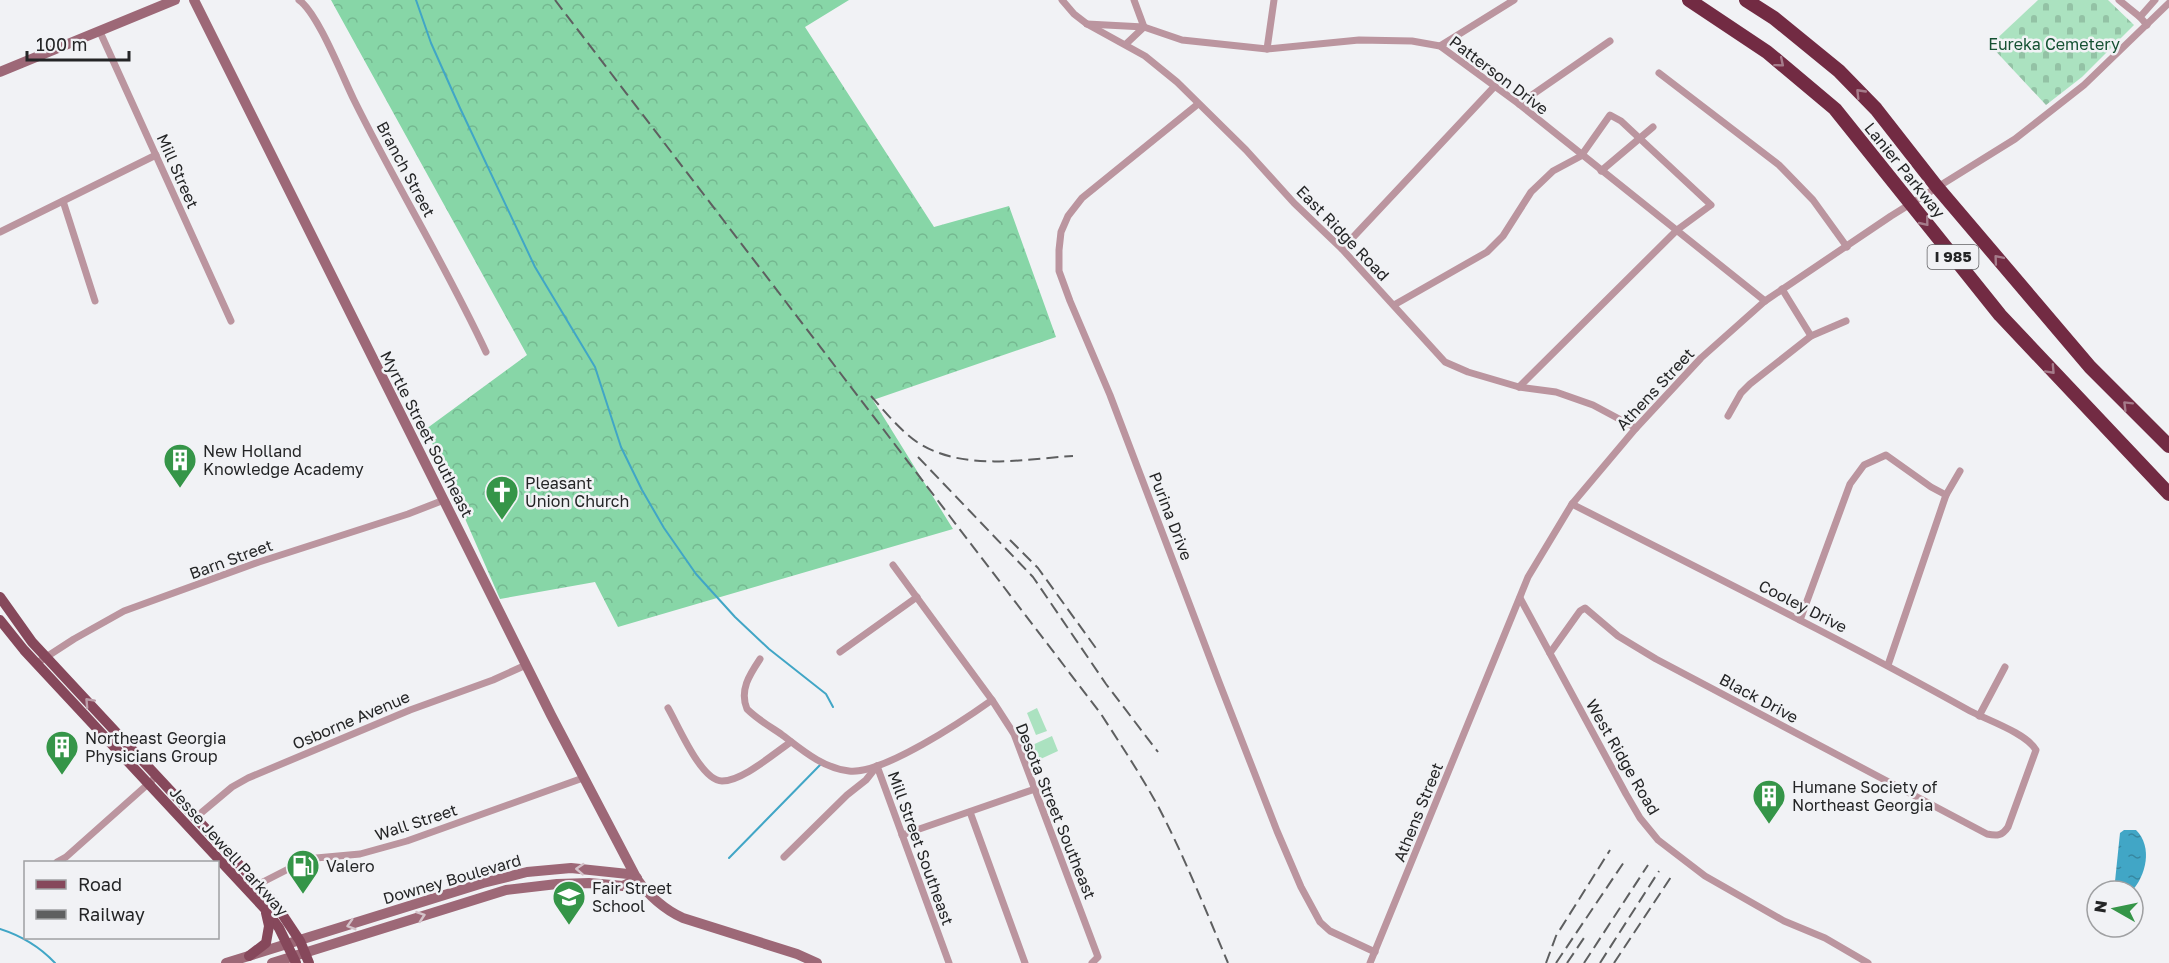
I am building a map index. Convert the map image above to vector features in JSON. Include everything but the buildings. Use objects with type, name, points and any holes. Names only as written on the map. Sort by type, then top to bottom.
[{"type":"highway","name":"Lanier Parkway","points":[[1689,0],[1767,52],[1834,109],[2000,315],[2169,494]]},
{"type":"highway","name":"Lanier Parkway","points":[[1746,0],[1774,18],[1839,71],[1876,109],[1937,187],[2090,367],[2169,446]]},
{"type":"main road","points":[[0,72],[175,0]]},
{"type":"main road","name":"Myrtle Street Southeast","points":[[194,0],[526,665],[637,879],[670,911],[683,918],[797,954],[817,963]]},
{"type":"main road","name":"Jesse Jewell Parkway","points":[[0,597],[33,642],[42,660],[148,783],[266,910],[279,928],[294,960]]},
{"type":"main road","name":"Jesse Jewell Parkway","points":[[0,620],[157,776],[274,902],[300,941],[308,958]]},
{"type":"main road","name":"Downey Boulevard","points":[[226,963],[483,883],[527,872],[570,868],[628,874],[637,879]]},
{"type":"main road","name":"Downey Boulevard","points":[[272,963],[308,958],[506,890],[557,884],[589,883],[623,886],[637,879]]},
{"type":"main road","points":[[249,956],[266,943],[269,926],[266,910]]},
{"type":"street","name":"Branch Street","points":[[299,0],[308,8],[325,40],[364,120],[486,352]]},
{"type":"street","name":"East Ridge Road","points":[[1062,0],[1087,24],[1126,44],[1161,69],[1246,150],[1294,203],[1342,249],[1445,362],[1468,372],[1519,387],[1556,392],[1593,405],[1636,428]]},
{"type":"street","points":[[1126,44],[1144,27],[1134,0]]},
{"type":"street","points":[[1267,49],[1274,0]]},
{"type":"street","points":[[1440,46],[1514,0]]},
{"type":"street","points":[[2119,0],[2147,25]]},
{"type":"street","points":[[2140,17],[2155,0]]},
{"type":"street","name":"Athens Street","points":[[1370,963],[1528,577],[1572,504],[1636,428],[1701,358],[1765,301],[1891,216],[2016,139],[2084,85],[2169,3]]},
{"type":"street","name":"Patterson Drive","points":[[1087,24],[1144,27],[1182,40],[1267,49],[1359,40],[1412,41],[1440,46],[1519,104],[1581,156],[1765,301]]},
{"type":"street","name":"Mill Street","points":[[100,32],[231,321]]},
{"type":"street","points":[[1519,104],[1610,41]]},
{"type":"street","points":[[1659,73],[1779,165],[1813,200],[1847,247]]},
{"type":"street","points":[[1342,249],[1494,87]]},
{"type":"street","name":"Purina Drive","points":[[1198,104],[1082,198],[1068,216],[1061,232],[1059,271],[1110,394],[1227,702],[1301,887],[1320,922],[1330,931],[1375,952]]},
{"type":"street","points":[[1394,305],[1487,252],[1503,236],[1531,192],[1553,171],[1581,156],[1610,115],[1641,138],[1711,205],[1677,230],[1519,387]]},
{"type":"street","points":[[1601,171],[1653,127]]},
{"type":"street","points":[[0,232],[156,155]]},
{"type":"street","points":[[63,201],[95,302]]},
{"type":"street","points":[[1782,289],[1811,336]]},
{"type":"street","points":[[1728,416],[1740,393],[1750,384],[1811,336],[1846,321]]},
{"type":"street","points":[[1800,620],[1850,484],[1864,465],[1886,454],[1946,495]]},
{"type":"street","points":[[1888,665],[1946,495],[1960,471]]},
{"type":"street","name":"Barn Street","points":[[42,660],[124,611],[259,562],[444,500]]},
{"type":"street","name":"Cooley Drive","points":[[1572,504],[1888,665],[1979,716],[2020,735]]},
{"type":"street","name":"Desota Street Southeast","points":[[893,566],[992,700],[1014,734],[1098,957],[1092,963]]},
{"type":"street","points":[[840,652],[917,597]]},
{"type":"street","name":"West Ridge Road","points":[[1520,598],[1626,794],[1640,818],[1658,840],[1734,894],[1784,921],[1825,938],[1868,963]]},
{"type":"street","name":"Black Drive","points":[[1550,653],[1580,611],[1585,608],[1618,636],[1656,659],[1987,834],[1996,836],[2003,834],[2008,827],[2036,750],[2020,735]]},
{"type":"street","points":[[760,659],[748,677],[745,690],[745,703],[751,713],[811,757],[848,771],[876,766]]},
{"type":"street","name":"Osborne Avenue","points":[[195,818],[232,787],[248,778],[410,710],[493,680],[526,665]]},
{"type":"street","points":[[1979,716],[2005,668]]},
{"type":"street","name":"Mill Street Southeast","points":[[949,963],[876,766],[936,737],[992,700]]},
{"type":"street","points":[[668,708],[703,770],[716,780],[729,780],[744,774],[791,742]]},
{"type":"street","points":[[784,857],[847,795],[866,780],[876,766]]},
{"type":"street","points":[[59,861],[157,776]]},
{"type":"street","name":"Wall Street","points":[[257,885],[302,862],[316,858],[360,854],[407,842],[583,778]]},
{"type":"street","points":[[902,835],[1035,789]]},
{"type":"street","points":[[970,812],[1025,963]]},
{"type":"green space","points":[[331,0],[849,0],[805,27],[934,227],[1009,206],[1056,337],[873,400],[953,529],[618,627],[595,582],[500,599],[426,429],[527,355]]},
{"type":"green space","name":"Eureka Cemetery","points":[[2038,0],[2108,0],[2134,25],[2082,77],[2046,105],[1990,45]]},
{"type":"green space","points":[[1037,708],[1047,731],[1036,735],[1027,713]]},
{"type":"green space","points":[[1052,736],[1058,751],[1034,762],[1028,747]]},
{"type":"water","points":[[2124,830],[2136,830],[2145,844],[2146,861],[2140,879],[2115,879],[2120,833]]},
{"type":"waterway","points":[[416,0],[431,43],[460,108],[535,267],[595,367],[621,447],[664,528],[696,574],[735,617],[769,649],[826,694],[833,707]]},
{"type":"waterway","points":[[729,858],[821,764]]},
{"type":"waterway","points":[[0,929],[30,942],[55,963]]},
{"type":"railway","points":[[555,0],[1101,714],[1159,808],[1228,963]]},
{"type":"railway","points":[[871,396],[917,442],[954,457],[1013,461],[1073,456]]},
{"type":"railway","points":[[918,457],[1033,577],[1106,684],[1158,752]]},
{"type":"railway","points":[[1010,540],[1038,568],[1098,651]]},
{"type":"railway","points":[[1546,963],[1556,936],[1610,850]]},
{"type":"railway","points":[[1556,963],[1624,862]]},
{"type":"railway","points":[[1584,963],[1648,865]]},
{"type":"railway","points":[[1600,963],[1659,871]]},
{"type":"railway","points":[[1614,963],[1671,877]]},
{"type":"railway","points":[[1567,963],[1586,935]]},
{"type":"place","name":"New Holland Knowledge Academy","points":[[180,489]]},
{"type":"place","name":"Pleasant Union Church","points":[[502,521]]},
{"type":"place","name":"Northeast Georgia Physicians Group","points":[[62,776]]},
{"type":"place","name":"Humane Society of Northeast Georgia","points":[[1769,825]]},
{"type":"place","name":"Valero","points":[[303,895]]},
{"type":"place","name":"Fair Street School","points":[[569,926]]}]
